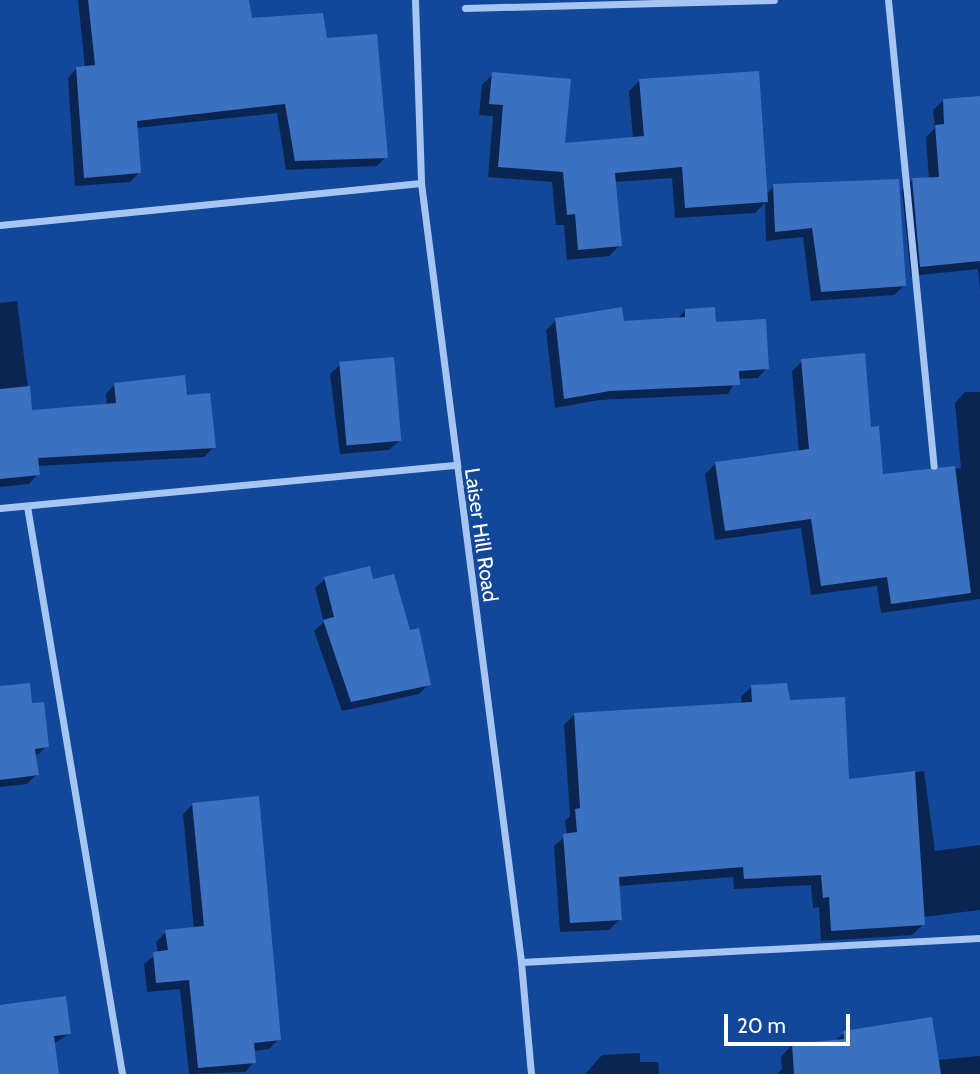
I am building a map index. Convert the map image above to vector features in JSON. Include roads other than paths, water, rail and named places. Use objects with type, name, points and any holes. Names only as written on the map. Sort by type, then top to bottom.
[{"type":"street","name":"Laiser Hill Road","points":[[415,0],[421,183],[454,465],[521,962],[531,1074]]},
{"type":"street","points":[[465,8],[774,0]]},
{"type":"street","points":[[888,0],[934,466]]},
{"type":"street","points":[[0,225],[421,183]]},
{"type":"street","points":[[0,508],[454,465]]},
{"type":"street","points":[[27,506],[122,1074]]},
{"type":"street","points":[[521,962],[980,938]]}]
